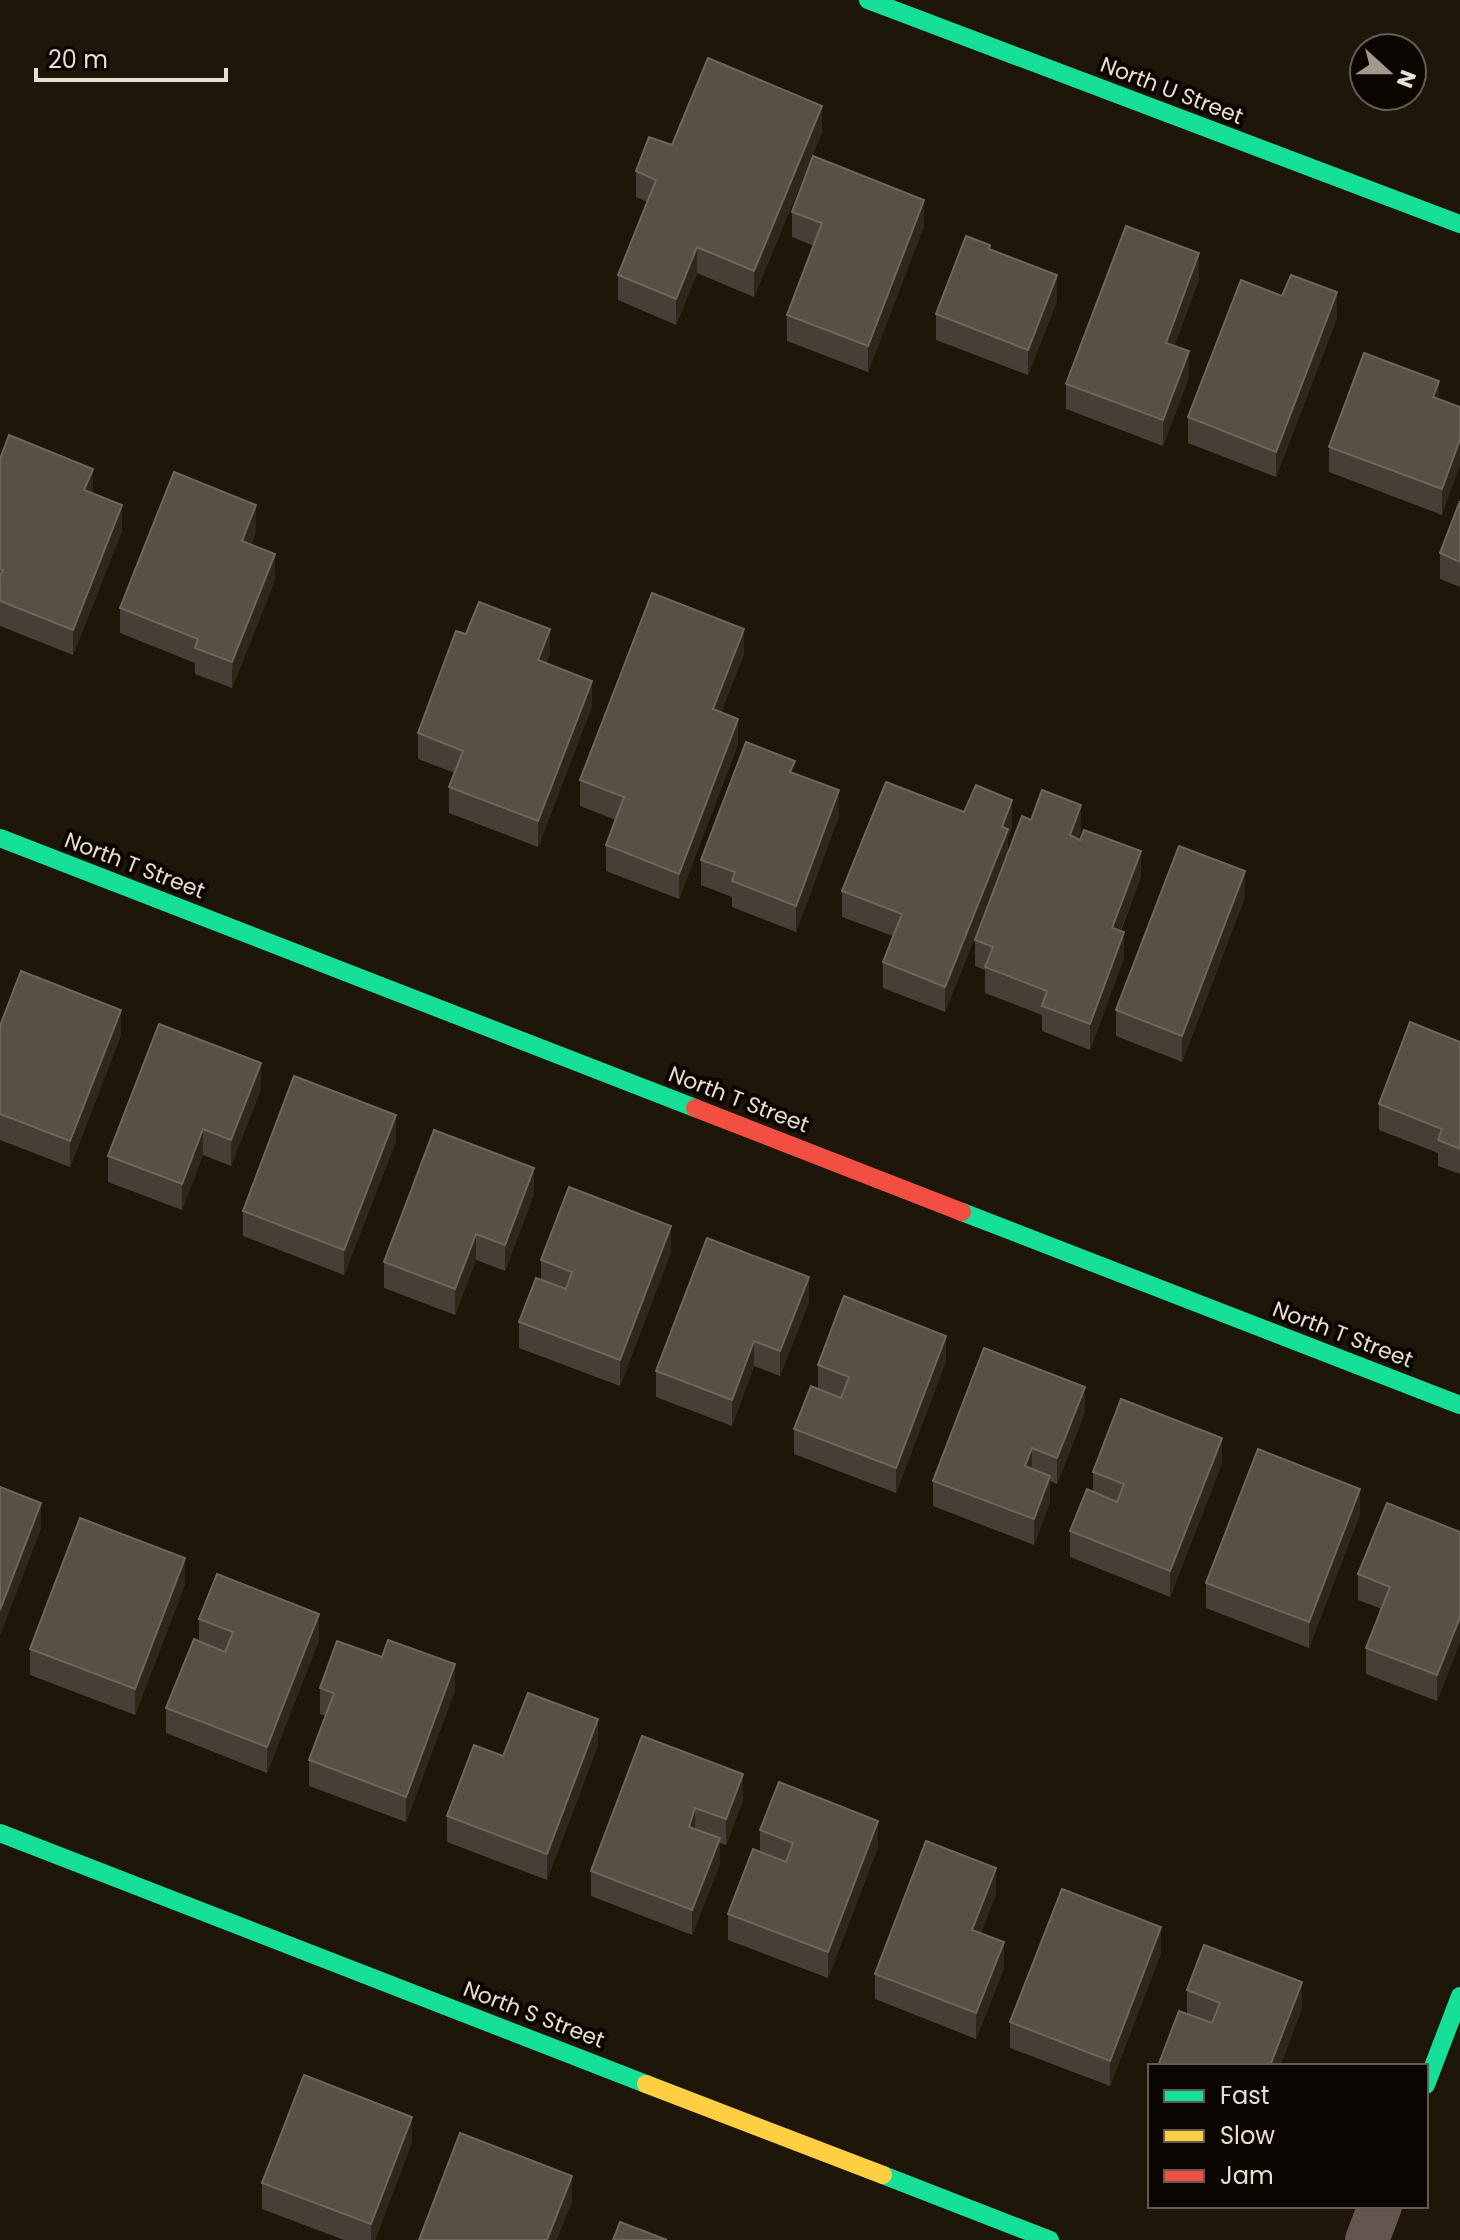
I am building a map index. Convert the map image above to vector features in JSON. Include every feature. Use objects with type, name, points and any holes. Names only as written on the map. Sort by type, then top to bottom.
[{"type":"street","name":"North U Street","points":[[868,0],[1460,224]]},
{"type":"street","name":"North T Street","points":[[0,838],[1460,1405]]},
{"type":"street","name":"North S Street","points":[[0,1833],[1050,2240]]},
{"type":"street","points":[[1428,2080],[1460,1996]]},
{"type":"street","points":[[1367,2240],[1379,2208]]},
{"type":"building","points":[[708,58],[822,106],[754,271],[697,247],[676,299],[618,275],[656,180],[636,171],[649,137],[672,145]]},
{"type":"building","points":[[813,156],[924,200],[868,346],[787,315],[822,223],[792,212]]},
{"type":"building","points":[[1126,226],[1199,253],[1166,343],[1189,351],[1163,420],[1066,384]]},
{"type":"building","points":[[966,236],[990,245],[989,249],[1057,275],[1028,350],[936,314]]},
{"type":"building","points":[[1291,275],[1337,292],[1276,452],[1188,417],[1241,280],[1282,296]]},
{"type":"building","points":[[1364,353],[1439,381],[1433,397],[1460,407],[1460,439],[1442,489],[1329,447]]},
{"type":"building","points":[[9,435],[93,469],[84,490],[122,505],[73,630],[0,601],[3,570],[0,569],[0,459]]},
{"type":"building","points":[[174,472],[256,505],[242,541],[275,554],[232,662],[195,648],[198,639],[120,608]]},
{"type":"building","points":[[1460,501],[1460,562],[1440,553]]},
{"type":"building","points":[[652,593],[744,629],[713,709],[738,719],[679,874],[606,845],[624,797],[580,780]]},
{"type":"building","points":[[479,602],[550,629],[538,660],[592,681],[538,821],[449,787],[463,751],[418,733],[456,631],[466,634]]},
{"type":"building","points":[[746,742],[795,761],[790,772],[839,790],[796,906],[732,881],[735,872],[701,860]]},
{"type":"building","points":[[886,782],[964,812],[976,785],[1012,800],[1002,827],[1008,829],[945,987],[883,962],[902,914],[842,891]]},
{"type":"building","points":[[1042,790],[1081,805],[1070,835],[1080,840],[1084,830],[1141,851],[1112,928],[1124,932],[1090,1024],[1042,1006],[1047,991],[985,967],[993,947],[975,940],[1022,816],[1031,820]]},
{"type":"building","points":[[1179,846],[1245,871],[1182,1036],[1116,1010]]},
{"type":"building","points":[[21,971],[121,1010],[70,1141],[0,1114],[0,1026]]},
{"type":"building","points":[[1410,1022],[1460,1042],[1460,1149],[1438,1140],[1442,1129],[1379,1104]]},
{"type":"building","points":[[159,1024],[261,1063],[231,1140],[203,1129],[182,1184],[108,1156]]},
{"type":"building","points":[[294,1076],[396,1115],[344,1250],[243,1211]]},
{"type":"building","points":[[434,1130],[534,1168],[505,1245],[476,1234],[455,1289],[384,1262]]},
{"type":"building","points":[[569,1187],[671,1226],[620,1360],[519,1322],[536,1278],[566,1289],[572,1272],[541,1260]]},
{"type":"building","points":[[707,1238],[809,1277],[780,1351],[754,1341],[732,1400],[656,1371]]},
{"type":"building","points":[[844,1296],[946,1336],[896,1468],[794,1429],[811,1386],[841,1398],[849,1377],[818,1365]]},
{"type":"building","points":[[984,1348],[1085,1387],[1057,1458],[1032,1448],[1025,1466],[1050,1476],[1034,1519],[933,1481]]},
{"type":"building","points":[[1121,1399],[1222,1438],[1170,1571],[1070,1531],[1087,1489],[1117,1502],[1124,1484],[1093,1472]]},
{"type":"building","points":[[1258,1449],[1360,1489],[1309,1622],[1206,1583]]},
{"type":"building","points":[[0,1487],[41,1503],[0,1610]]},
{"type":"building","points":[[1387,1503],[1460,1532],[1460,1617],[1437,1675],[1366,1648],[1390,1587],[1358,1574]]},
{"type":"building","points":[[80,1518],[185,1558],[135,1689],[30,1649]]},
{"type":"building","points":[[217,1574],[319,1614],[267,1747],[166,1708],[194,1639],[225,1652],[233,1632],[199,1619]]},
{"type":"building","points":[[388,1640],[455,1664],[406,1797],[309,1760],[334,1693],[320,1688],[337,1641],[382,1657]]},
{"type":"building","points":[[528,1693],[598,1719],[547,1854],[447,1816],[474,1745],[503,1756]]},
{"type":"building","points":[[642,1736],[743,1774],[726,1819],[695,1808],[689,1827],[720,1838],[692,1910],[591,1871]]},
{"type":"building","points":[[779,1782],[878,1821],[828,1952],[728,1914],[753,1849],[786,1862],[793,1843],[760,1830]]},
{"type":"building","points":[[926,1841],[996,1868],[972,1930],[1004,1942],[976,2013],[875,1974]]},
{"type":"building","points":[[1062,1889],[1161,1927],[1110,2061],[1010,2022]]},
{"type":"building","points":[[1204,1945],[1302,1982],[1271,2064],[1159,2064],[1179,2011],[1212,2023],[1220,2003],[1187,1990]]},
{"type":"building","points":[[304,2075],[412,2117],[371,2224],[262,2183]]},
{"type":"building","points":[[460,2133],[572,2176],[547,2240],[419,2240]]},
{"type":"building","points":[[620,2222],[667,2240],[613,2240]]},
{"type":"traffic: fast","points":[[868,0],[1460,224]]},
{"type":"traffic: fast","points":[[0,838],[695,1108]]},
{"type":"traffic: fast","points":[[962,1212],[1460,1405]]},
{"type":"traffic: fast","points":[[0,1833],[646,2084]]},
{"type":"traffic: fast","points":[[1428,2080],[1460,1996]]},
{"type":"traffic: fast","points":[[883,2175],[1050,2240]]},
{"type":"traffic: slow","points":[[646,2084],[883,2175]]},
{"type":"traffic: jam","points":[[695,1108],[962,1212]]}]
